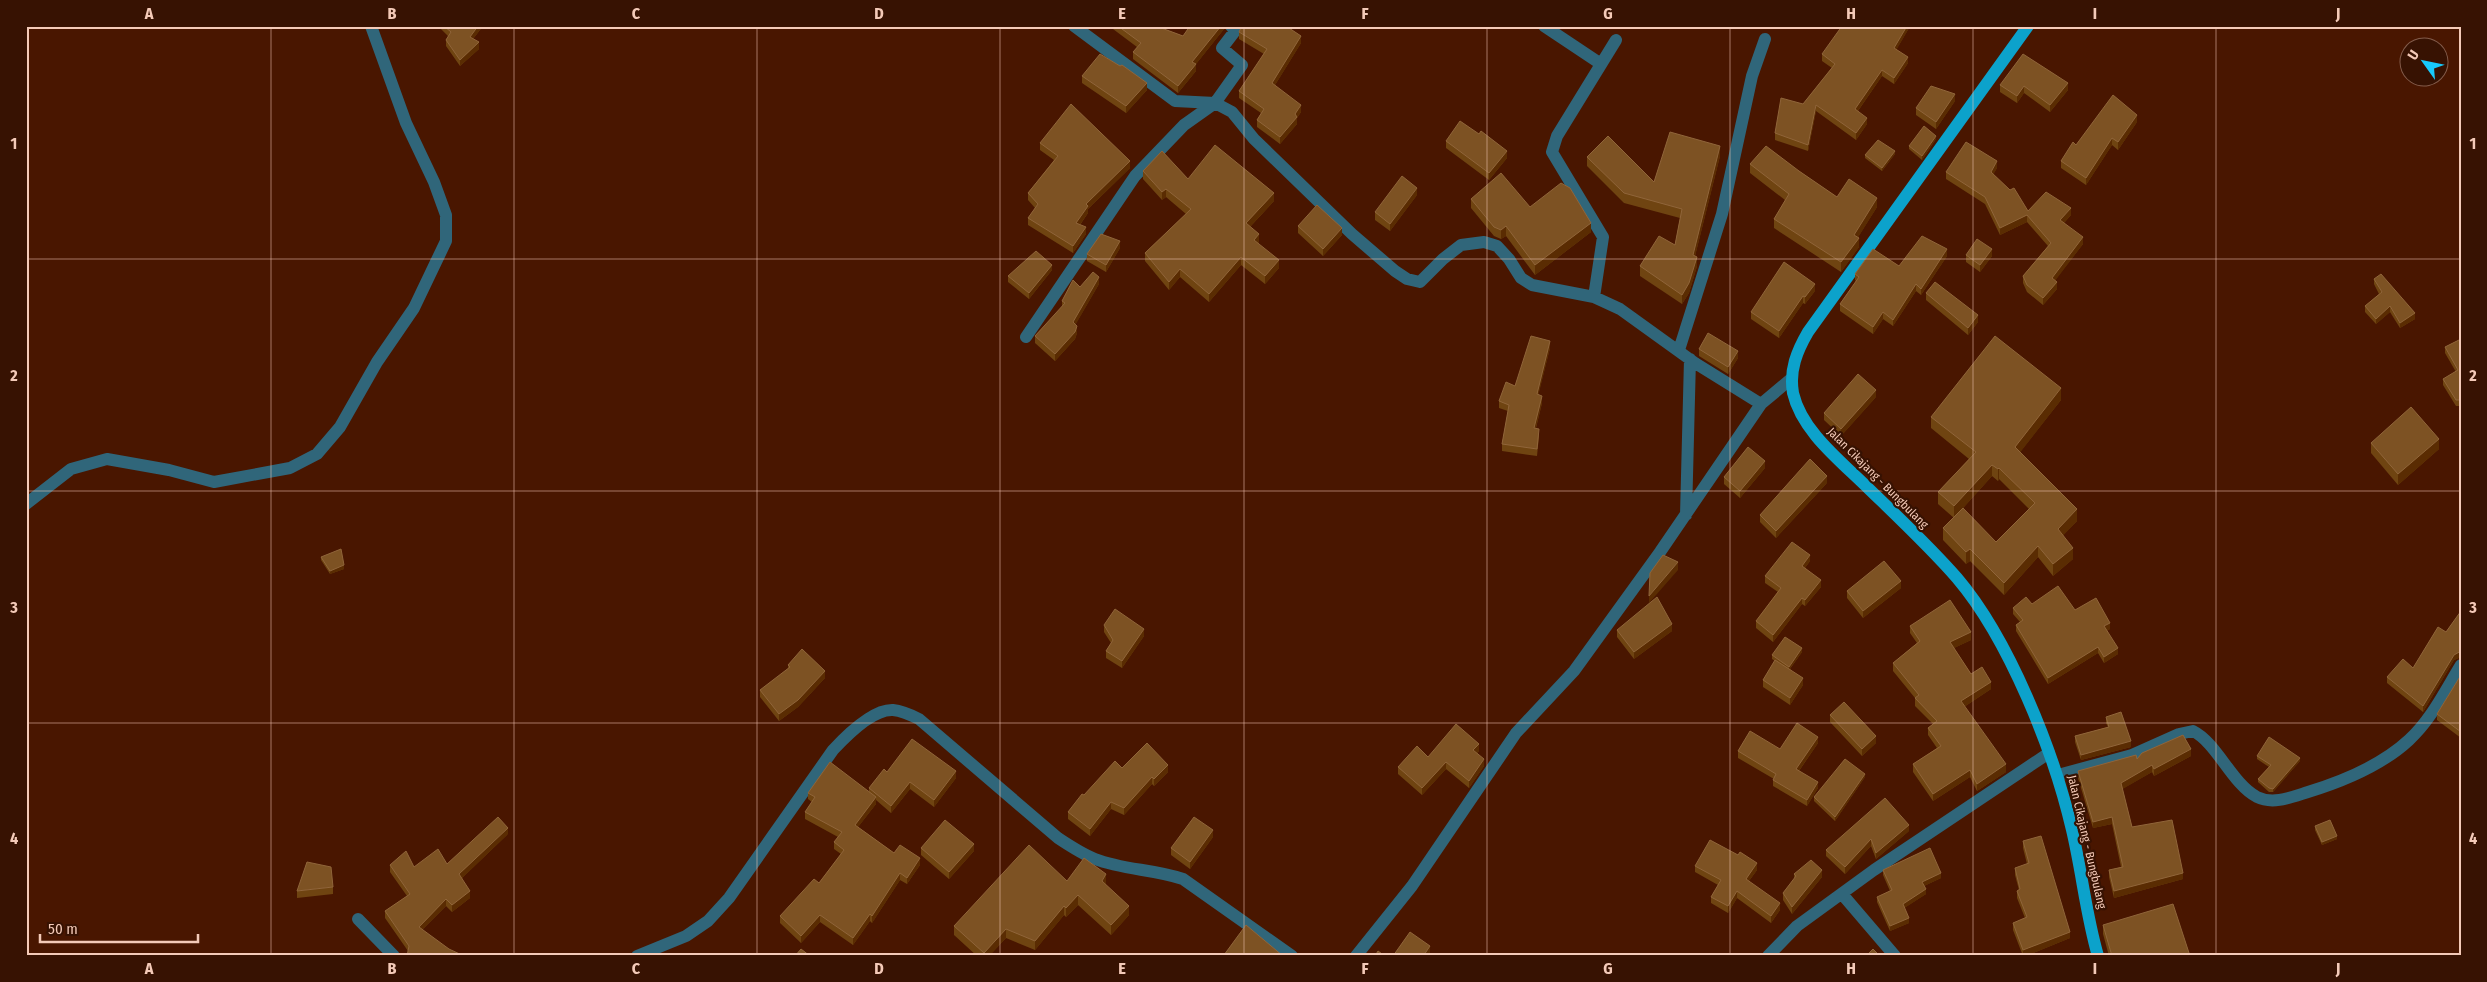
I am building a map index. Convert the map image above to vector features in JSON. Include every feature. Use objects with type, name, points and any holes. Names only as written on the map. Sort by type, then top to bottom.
[{"type":"main road","name":"Jalan Cikajang - Bungbulang","points":[[2028,26],[1808,332],[1796,354],[1792,378],[1796,403],[1814,432],[1958,579],[1988,623],[2016,675],[2058,775],[2073,831],[2098,956]]},
{"type":"street","points":[[26,504],[71,469],[107,459],[169,470],[214,482],[290,468],[317,454],[340,426],[376,362],[414,308],[446,241],[446,215],[406,123],[371,26]]},
{"type":"street","points":[[1074,26],[1175,101],[1215,104],[1232,112],[1254,139],[1345,228],[1407,279],[1420,282],[1460,245],[1484,242],[1497,246],[1510,259],[1521,278],[1532,285],[1594,297],[1620,309],[1690,359],[1761,404]]},
{"type":"street","points":[[1026,337],[1135,176],[1184,126],[1215,104],[1242,65],[1222,48],[1235,31],[1231,26]]},
{"type":"street","points":[[1544,26],[1601,64]]},
{"type":"street","points":[[1679,350],[1722,214],[1752,76],[1765,38]]},
{"type":"street","points":[[1594,297],[1604,237],[1552,152],[1557,136],[1616,40]]},
{"type":"street","points":[[1686,515],[1690,359]]},
{"type":"street","points":[[1356,956],[1412,886],[1516,733],[1574,671],[1686,515],[1761,404],[1792,378]]},
{"type":"street","points":[[2058,775],[2132,754],[2179,734],[2194,732],[2202,738],[2250,792],[2267,800],[2280,800],[2341,782],[2386,758],[2409,740],[2426,720],[2461,665]]},
{"type":"street","points":[[637,956],[686,936],[708,921],[729,898],[833,750],[855,728],[876,714],[891,710],[905,712],[919,719],[1058,838],[1076,850],[1103,862],[1165,873],[1183,880],[1292,956]]},
{"type":"street","points":[[1768,956],[1797,926],[1874,870],[2049,753]]},
{"type":"street","points":[[1842,894],[1895,956]]},
{"type":"street","points":[[358,919],[394,956]]},
{"type":"building","points":[[444,26],[478,26],[470,37],[479,42],[460,60],[446,40],[451,32]]},
{"type":"building","points":[[1118,26],[1156,26],[1183,36],[1190,26],[1221,26],[1192,62],[1196,64],[1178,86],[1133,52],[1141,43]]},
{"type":"building","points":[[1242,26],[1286,26],[1301,36],[1272,83],[1301,105],[1295,114],[1297,117],[1280,137],[1257,120],[1264,109],[1239,91],[1267,49],[1239,32]]},
{"type":"building","points":[[1842,26],[1907,26],[1894,48],[1908,57],[1894,78],[1882,70],[1855,109],[1867,118],[1856,133],[1816,105],[1808,145],[1775,133],[1781,98],[1803,104],[1835,64],[1822,54]]},
{"type":"building","points":[[1100,54],[1120,66],[1122,65],[1147,83],[1126,106],[1082,76]]},
{"type":"building","points":[[2023,54],[2068,83],[2050,105],[2024,86],[2017,96],[2000,85]]},
{"type":"building","points":[[1931,86],[1955,94],[1936,122],[1916,108]]},
{"type":"building","points":[[2113,95],[2137,115],[2118,142],[2112,138],[2086,178],[2061,161],[2073,142],[2076,145]]},
{"type":"building","points":[[1071,104],[1130,161],[1086,204],[1088,206],[1076,223],[1086,227],[1073,246],[1028,218],[1038,204],[1028,193],[1058,156],[1040,143]]},
{"type":"building","points":[[1460,121],[1479,134],[1481,131],[1507,151],[1489,173],[1446,141]]},
{"type":"building","points":[[1924,126],[1936,136],[1922,156],[1909,146]]},
{"type":"building","points":[[1670,132],[1720,146],[1693,255],[1697,257],[1689,283],[1682,295],[1640,266],[1659,236],[1675,245],[1682,209],[1624,193],[1587,157],[1608,136],[1654,182]]},
{"type":"building","points":[[1878,140],[1895,151],[1882,168],[1865,155]]},
{"type":"building","points":[[1966,142],[1997,161],[1991,172],[2010,190],[2014,188],[2028,211],[2046,192],[2071,208],[2060,220],[2083,237],[2052,278],[2057,282],[2043,298],[2027,285],[2023,276],[2051,243],[2027,215],[2000,228],[1985,197],[1946,172]]},
{"type":"building","points":[[1215,145],[1274,193],[1246,223],[1259,234],[1254,240],[1279,260],[1265,276],[1241,257],[1209,294],[1180,269],[1169,282],[1145,253],[1191,209],[1166,189],[1162,192],[1143,171],[1162,151],[1188,179]]},
{"type":"building","points":[[1766,146],[1837,197],[1849,179],[1877,198],[1854,235],[1859,238],[1841,262],[1774,219],[1789,194],[1750,164]]},
{"type":"building","points":[[1501,173],[1530,207],[1561,183],[1570,188],[1591,223],[1535,265],[1506,226],[1501,230],[1494,227],[1471,199]]},
{"type":"building","points":[[1402,176],[1417,188],[1390,224],[1375,212]]},
{"type":"building","points":[[1317,205],[1342,228],[1323,249],[1298,226]]},
{"type":"building","points":[[1101,234],[1120,241],[1106,265],[1087,254]]},
{"type":"building","points":[[1922,236],[1947,249],[1921,289],[1916,284],[1893,320],[1883,312],[1873,327],[1840,304],[1859,277],[1855,274],[1873,249],[1899,266]]},
{"type":"building","points":[[1977,239],[1992,249],[1980,265],[1966,255]]},
{"type":"building","points":[[1036,251],[1052,265],[1029,293],[1008,276]]},
{"type":"building","points":[[1784,262],[1815,284],[1805,297],[1803,296],[1779,331],[1751,312]]},
{"type":"building","points":[[1093,272],[1099,277],[1073,322],[1077,326],[1075,332],[1055,354],[1035,336],[1065,303],[1062,301],[1073,280],[1080,287]]},
{"type":"building","points":[[2381,274],[2415,313],[2400,323],[2390,306],[2376,319],[2365,306],[2382,292],[2374,279]]},
{"type":"building","points":[[1935,282],[1978,315],[1968,328],[1926,293]]},
{"type":"building","points":[[1708,333],[1738,351],[1728,367],[1699,349]]},
{"type":"building","points":[[1531,336],[1550,341],[1537,394],[1542,396],[1534,428],[1539,429],[1537,449],[1502,444],[1509,405],[1499,401],[1506,382],[1515,386]]},
{"type":"building","points":[[1995,336],[2061,388],[2015,447],[2077,509],[2058,529],[2073,548],[2053,564],[2038,546],[2004,583],[1970,549],[1966,552],[1943,528],[1963,508],[1996,542],[2035,503],[1999,468],[1992,465],[1954,506],[1938,492],[1976,452],[1931,417]]},
{"type":"building","points":[[2461,339],[2461,400],[2456,400],[2443,379],[2458,370],[2445,347]]},
{"type":"building","points":[[1858,374],[1876,390],[1841,429],[1824,413]]},
{"type":"building","points":[[2411,407],[2439,439],[2398,474],[2371,443]]},
{"type":"building","points":[[1748,447],[1765,461],[1740,491],[1724,477]]},
{"type":"building","points":[[1810,459],[1827,476],[1776,531],[1760,515]]},
{"type":"building","points":[[1792,542],[1810,555],[1802,566],[1821,580],[1805,600],[1802,598],[1773,635],[1756,621],[1781,588],[1765,576]]},
{"type":"building","points":[[341,549],[344,565],[330,571],[321,557]]},
{"type":"building","points":[[1663,555],[1678,562],[1649,596],[1650,573]]},
{"type":"building","points":[[1884,561],[1901,581],[1863,611],[1847,591]]},
{"type":"building","points":[[2058,586],[2075,610],[2096,598],[2110,623],[2104,626],[2118,648],[2104,657],[2098,647],[2048,678],[2016,625],[2023,620],[2013,608],[2026,597],[2032,604]]},
{"type":"building","points":[[1657,597],[1672,624],[1634,652],[1617,630]]},
{"type":"building","points":[[1950,600],[1971,632],[1950,642],[1971,674],[1982,667],[1991,682],[1961,701],[2006,764],[1977,784],[1970,770],[1933,794],[1913,764],[1941,746],[1928,728],[1937,721],[1915,698],[1919,695],[1893,663],[1920,641],[1910,626]]},
{"type":"building","points":[[1115,609],[1144,629],[1122,661],[1106,651],[1113,640],[1104,625]]},
{"type":"building","points":[[2461,611],[2461,651],[2454,655],[2423,706],[2387,677],[2403,659],[2413,668],[2438,627],[2446,632]]},
{"type":"building","points":[[1785,637],[1802,648],[1789,667],[1772,655]]},
{"type":"building","points":[[802,649],[825,671],[798,700],[779,714],[760,690],[790,667],[788,665]]},
{"type":"building","points":[[1775,660],[1803,678],[1790,698],[1763,680]]},
{"type":"building","points":[[2461,675],[2461,732],[2437,714]]},
{"type":"building","points":[[1844,702],[1876,736],[1862,749],[1830,715]]},
{"type":"building","points":[[2121,712],[2131,741],[2081,755],[2075,736],[2109,727],[2106,717]]},
{"type":"building","points":[[1797,723],[1818,737],[1796,769],[1818,782],[1807,800],[1773,780],[1776,774],[1738,751],[1750,731],[1780,749]]},
{"type":"building","points":[[1456,724],[1479,744],[1473,750],[1484,759],[1469,781],[1446,762],[1422,788],[1398,767],[1417,746],[1428,757]]},
{"type":"building","points":[[2183,735],[2191,749],[2154,769],[2152,765],[2121,783],[2132,827],[2172,820],[2183,873],[2114,891],[2109,870],[2123,867],[2112,817],[2093,822],[2078,771],[2136,755],[2137,759],[2142,753]]},
{"type":"building","points":[[2269,737],[2300,758],[2273,789],[2258,779],[2271,765],[2257,756]]},
{"type":"building","points":[[912,739],[956,771],[934,800],[910,782],[891,806],[869,788],[884,769],[887,772]]},
{"type":"building","points":[[1147,743],[1168,765],[1154,779],[1152,777],[1124,808],[1111,802],[1090,829],[1068,812],[1082,794],[1084,795],[1115,761],[1122,768]]},
{"type":"building","points":[[1845,759],[1865,774],[1835,817],[1814,797]]},
{"type":"building","points":[[830,762],[876,797],[855,825],[894,853],[900,845],[920,858],[907,878],[900,873],[872,916],[870,914],[853,938],[820,915],[801,936],[780,916],[814,879],[819,883],[844,850],[834,842],[842,832],[805,812],[815,797],[808,793]]},
{"type":"building","points":[[1885,798],[1909,825],[1876,853],[1871,839],[1845,867],[1826,850]]},
{"type":"building","points":[[498,817],[508,828],[459,874],[470,891],[452,905],[446,899],[419,927],[449,949],[464,956],[407,956],[409,946],[385,911],[410,894],[390,865],[406,851],[414,867],[438,849],[447,864]]},
{"type":"building","points":[[1194,817],[1213,830],[1190,862],[1171,848]]},
{"type":"building","points":[[945,820],[974,844],[949,872],[921,848]]},
{"type":"building","points":[[2330,820],[2337,836],[2322,842],[2315,826]]},
{"type":"building","points":[[2041,836],[2070,932],[2023,950],[2013,923],[2027,917],[2017,891],[2020,889],[2015,868],[2029,863],[2023,841]]},
{"type":"building","points":[[1710,840],[1738,855],[1740,852],[1757,863],[1746,879],[1780,903],[1771,916],[1737,891],[1728,906],[1711,897],[1721,880],[1695,866]]},
{"type":"building","points":[[1029,845],[1067,881],[1084,858],[1106,874],[1102,881],[1129,906],[1111,925],[1078,895],[1066,908],[1064,906],[1035,941],[1006,929],[984,953],[954,926]]},
{"type":"building","points":[[1930,848],[1941,873],[1922,882],[1926,889],[1903,904],[1909,918],[1890,926],[1877,897],[1892,890],[1883,870]]},
{"type":"building","points":[[1811,860],[1822,870],[1792,907],[1783,893],[1796,876],[1794,874]]},
{"type":"building","points":[[307,862],[331,867],[333,887],[297,891]]},
{"type":"building","points":[[2173,904],[2190,956],[2112,956],[2103,925]]},
{"type":"building","points":[[1246,925],[1283,956],[1224,955]]},
{"type":"building","points":[[1410,932],[1430,946],[1425,956],[1393,956]]},
{"type":"building","points":[[801,949],[810,956],[795,956]]},
{"type":"building","points":[[1873,949],[1880,956],[1866,956]]},
{"type":"building","points":[[1378,951],[1385,956],[1375,956]]}]
